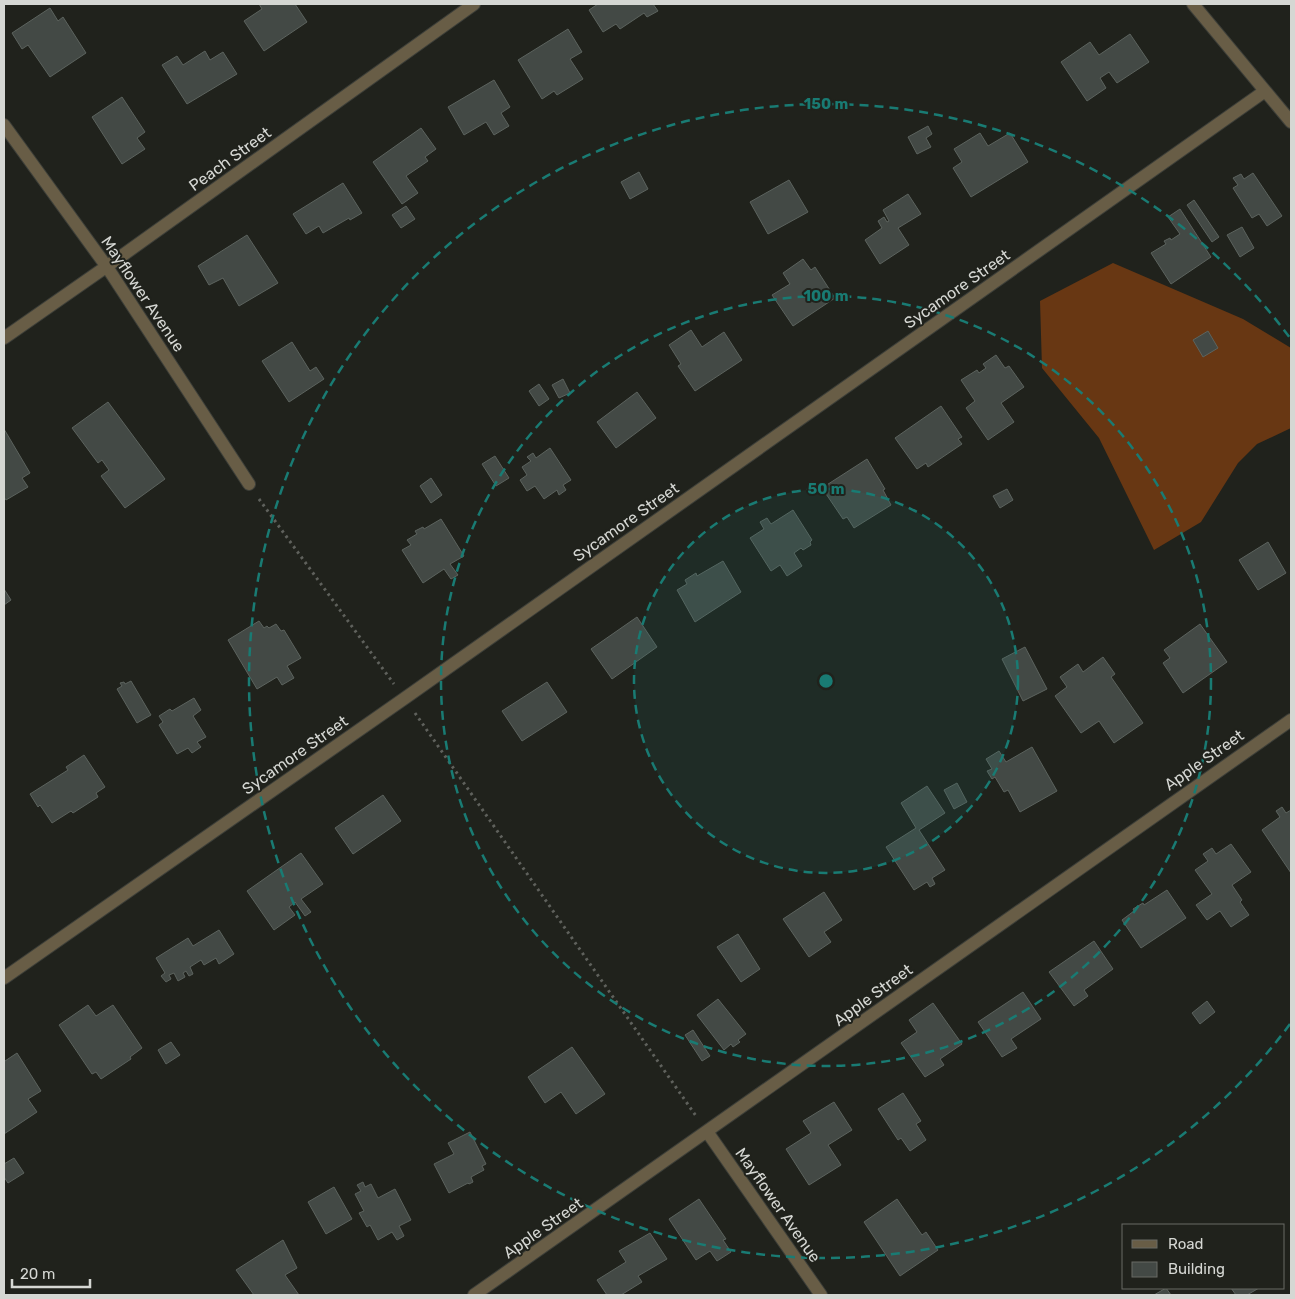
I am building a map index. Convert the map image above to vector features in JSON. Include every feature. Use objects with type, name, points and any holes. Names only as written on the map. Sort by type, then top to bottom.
[{"type":"street","name":"Peach Street","points":[[4,338],[107,267],[474,4]]},
{"type":"street","points":[[1193,4],[1291,122]]},
{"type":"street","name":"Sycamore Street","points":[[4,978],[1265,91]]},
{"type":"street","name":"Mayflower Avenue","points":[[4,125],[107,267],[248,484]]},
{"type":"street","name":"Apple Street","points":[[474,1295],[708,1133],[1095,857],[1291,720]]},
{"type":"street","name":"Mayflower Avenue","points":[[708,1133],[821,1295]]},
{"type":"path","points":[[248,484],[404,698],[708,1133]]},
{"type":"shaded area","points":[[1113,263],[1243,319],[1291,348],[1291,428],[1257,444],[1238,463],[1201,522],[1154,550],[1099,438],[1042,368],[1040,301]]},
{"type":"building","points":[[259,4],[295,4],[307,22],[264,51],[244,21],[262,9]]},
{"type":"building","points":[[598,4],[653,4],[658,11],[647,17],[644,13],[620,29],[616,24],[603,32],[589,10]]},
{"type":"building","points":[[50,8],[58,21],[63,17],[86,53],[50,77],[28,45],[22,49],[12,33]]},
{"type":"building","points":[[568,29],[582,52],[570,59],[583,79],[557,95],[554,91],[542,99],[518,60]]},
{"type":"building","points":[[1130,34],[1149,62],[1117,83],[1109,72],[1100,78],[1106,88],[1087,101],[1061,62],[1090,42],[1099,55]]},
{"type":"building","points":[[205,51],[210,60],[223,52],[237,74],[187,104],[162,65],[177,56],[183,65]]},
{"type":"building","points":[[494,80],[510,107],[501,113],[509,126],[494,135],[486,122],[464,135],[448,107]]},
{"type":"building","points":[[122,97],[145,132],[137,138],[145,149],[122,164],[92,117]]},
{"type":"building","points":[[928,126],[932,134],[926,138],[931,147],[917,154],[908,137]]},
{"type":"building","points":[[421,128],[436,149],[425,157],[428,161],[406,176],[418,193],[402,204],[373,162]]},
{"type":"building","points":[[980,133],[988,146],[1010,133],[1028,162],[971,197],[953,168],[962,162],[954,149]]},
{"type":"building","points":[[639,172],[648,189],[630,199],[621,182]]},
{"type":"building","points":[[1253,173],[1282,216],[1267,226],[1259,214],[1252,218],[1233,188],[1238,185],[1233,178],[1241,174],[1244,179]]},
{"type":"building","points":[[789,180],[808,212],[768,234],[750,202]]},
{"type":"building","points":[[343,183],[362,213],[323,233],[319,226],[306,234],[293,214]]},
{"type":"building","points":[[908,194],[921,214],[898,228],[909,245],[880,264],[865,240],[882,228],[878,221],[884,217],[887,222],[889,221],[883,210]]},
{"type":"building","points":[[1194,200],[1219,237],[1212,242],[1187,205]]},
{"type":"building","points":[[406,206],[415,219],[401,228],[392,215]]},
{"type":"building","points":[[1180,209],[1211,257],[1171,284],[1151,253],[1166,244],[1164,241],[1170,238],[1171,240],[1180,234],[1168,217]]},
{"type":"building","points":[[1242,227],[1254,248],[1240,257],[1227,235]]},
{"type":"building","points":[[247,235],[278,283],[239,306],[223,278],[209,285],[198,266]]},
{"type":"building","points":[[803,259],[811,270],[815,267],[835,298],[793,326],[772,295],[790,284],[783,273]]},
{"type":"building","points":[[691,330],[702,347],[724,332],[742,360],[695,391],[678,366],[681,364],[669,345]]},
{"type":"building","points":[[1208,331],[1218,348],[1203,357],[1193,340]]},
{"type":"building","points":[[292,342],[310,371],[316,367],[324,379],[289,402],[262,361]]},
{"type":"building","points":[[996,355],[1005,368],[1009,366],[1024,387],[1001,403],[1014,422],[988,440],[966,408],[975,401],[961,380],[977,370],[979,373],[986,368],[983,364]]},
{"type":"building","points":[[563,379],[570,393],[559,398],[552,385]]},
{"type":"building","points":[[539,384],[549,399],[539,406],[529,391]]},
{"type":"building","points":[[637,392],[656,418],[616,448],[597,422]]},
{"type":"building","points":[[108,402],[165,479],[125,508],[101,476],[109,470],[102,460],[98,463],[72,428]]},
{"type":"building","points":[[941,406],[962,437],[958,439],[962,444],[928,467],[926,463],[917,469],[895,438]]},
{"type":"building","points":[[4,429],[30,473],[22,478],[28,487],[6,500],[4,497]]},
{"type":"building","points":[[550,448],[571,480],[563,485],[566,490],[559,495],[557,490],[544,499],[535,486],[527,491],[520,480],[527,475],[522,467],[531,461],[527,457],[533,453],[536,458]]},
{"type":"building","points":[[495,456],[509,478],[496,486],[482,464]]},
{"type":"building","points":[[867,459],[885,489],[883,490],[891,505],[854,528],[847,517],[843,519],[822,488]]},
{"type":"building","points":[[431,478],[442,495],[431,503],[420,486]]},
{"type":"building","points":[[1007,489],[1013,500],[1000,508],[993,496]]},
{"type":"building","points":[[793,510],[812,540],[810,542],[811,545],[803,550],[801,548],[794,553],[802,566],[787,576],[780,565],[771,571],[750,538],[764,529],[760,522],[767,518],[771,524]]},
{"type":"building","points":[[441,519],[464,556],[450,564],[458,575],[451,579],[444,569],[423,583],[402,550],[411,545],[407,540],[417,534],[415,531],[423,527],[424,529]]},
{"type":"building","points":[[1268,542],[1286,573],[1258,590],[1239,560]]},
{"type":"building","points":[[723,561],[741,592],[695,622],[677,590],[687,584],[685,580],[696,573],[697,576]]},
{"type":"building","points":[[4,589],[11,600],[4,605]]},
{"type":"building","points":[[637,617],[657,647],[612,679],[591,649]]},
{"type":"building","points":[[259,621],[264,628],[267,626],[269,628],[276,624],[281,631],[284,630],[301,658],[287,666],[294,678],[282,685],[277,677],[257,689],[228,640]]},
{"type":"building","points":[[1200,624],[1227,662],[1183,693],[1163,663],[1170,658],[1164,650]]},
{"type":"building","points":[[1025,647],[1047,689],[1023,701],[1002,659]]},
{"type":"building","points":[[1103,657],[1115,674],[1111,677],[1143,723],[1114,743],[1099,721],[1081,733],[1055,696],[1067,687],[1060,677],[1078,664],[1083,672]]},
{"type":"building","points":[[131,681],[151,715],[137,723],[117,689],[122,686],[120,683],[124,682],[125,684]]},
{"type":"building","points":[[547,682],[567,712],[522,741],[502,711]]},
{"type":"building","points":[[194,698],[201,710],[193,716],[206,737],[197,742],[201,747],[192,753],[188,748],[177,754],[159,725],[163,722],[159,716]]},
{"type":"building","points":[[1032,747],[1057,791],[1020,812],[1008,790],[1004,792],[995,777],[992,779],[987,771],[992,769],[986,759],[999,751],[1006,762]]},
{"type":"building","points":[[84,755],[105,787],[96,793],[98,797],[73,813],[71,811],[52,823],[30,794],[68,770],[66,767]]},
{"type":"building","points":[[957,783],[967,802],[954,809],[944,790]]},
{"type":"building","points":[[927,786],[945,813],[919,830],[945,870],[932,878],[935,884],[930,887],[927,882],[914,890],[886,847],[916,828],[901,803]]},
{"type":"building","points":[[383,795],[401,821],[353,854],[335,828]]},
{"type":"building","points":[[1282,807],[1286,813],[1291,810],[1291,873],[1262,830],[1280,817],[1276,811]]},
{"type":"building","points":[[1231,844],[1251,872],[1232,885],[1249,915],[1231,927],[1220,911],[1207,920],[1196,905],[1212,894],[1195,870],[1208,861],[1203,854],[1212,848],[1216,854]]},
{"type":"building","points":[[301,853],[323,884],[301,899],[311,912],[305,916],[295,902],[289,907],[295,915],[274,930],[247,891]]},
{"type":"building","points":[[1167,890],[1186,918],[1141,948],[1122,920],[1134,911],[1133,909],[1143,903],[1144,905]]},
{"type":"building","points":[[824,892],[842,920],[824,932],[831,942],[809,957],[783,919]]},
{"type":"building","points":[[219,930],[234,954],[219,964],[216,958],[204,965],[201,960],[190,967],[193,974],[189,976],[186,971],[183,973],[185,977],[178,981],[174,973],[169,975],[171,979],[166,982],[161,976],[165,973],[156,958],[188,938],[193,946]]},
{"type":"building","points":[[738,934],[760,969],[741,982],[717,947]]},
{"type":"building","points":[[1094,941],[1113,969],[1084,990],[1088,996],[1074,1006],[1049,972]]},
{"type":"building","points":[[1023,992],[1041,1019],[1011,1039],[1017,1048],[1002,1057],[978,1022]]},
{"type":"building","points":[[718,999],[746,1034],[738,1040],[740,1042],[733,1047],[731,1044],[724,1050],[697,1015]]},
{"type":"building","points":[[1207,1001],[1215,1012],[1200,1024],[1192,1013]]},
{"type":"building","points":[[933,1003],[962,1044],[940,1059],[944,1065],[925,1077],[901,1043],[917,1032],[909,1020]]},
{"type":"building","points":[[88,1005],[96,1016],[113,1005],[142,1048],[130,1057],[131,1059],[101,1079],[96,1072],[92,1074],[59,1025]]},
{"type":"building","points":[[693,1030],[710,1056],[702,1061],[685,1035]]},
{"type":"building","points":[[171,1042],[180,1055],[166,1064],[158,1050]]},
{"type":"building","points":[[572,1047],[605,1094],[576,1114],[561,1092],[545,1103],[528,1077]]},
{"type":"building","points":[[17,1053],[41,1091],[28,1099],[37,1112],[4,1134],[4,1060]]},
{"type":"building","points":[[903,1093],[921,1121],[916,1124],[926,1140],[910,1151],[901,1138],[898,1140],[878,1109]]},
{"type":"building","points":[[834,1102],[852,1130],[828,1145],[841,1165],[809,1185],[786,1149],[811,1133],[803,1121]]},
{"type":"building","points":[[470,1132],[486,1164],[482,1166],[484,1170],[471,1177],[473,1182],[449,1193],[434,1164],[454,1154],[448,1143]]},
{"type":"building","points":[[14,1158],[24,1173],[8,1183],[4,1177],[4,1164]]},
{"type":"building","points":[[363,1182],[365,1187],[371,1184],[378,1198],[395,1189],[411,1220],[399,1226],[404,1236],[397,1240],[392,1232],[378,1240],[370,1225],[367,1227],[359,1213],[364,1211],[355,1194],[361,1191],[357,1185]]},
{"type":"building","points":[[334,1187],[352,1219],[326,1234],[308,1202]]},
{"type":"building","points":[[699,1199],[726,1239],[723,1240],[731,1252],[717,1261],[710,1251],[696,1260],[669,1219]]},
{"type":"building","points":[[897,1199],[922,1235],[926,1232],[938,1250],[900,1276],[864,1222]]},
{"type":"building","points":[[650,1233],[667,1259],[638,1276],[642,1282],[621,1295],[607,1295],[597,1280],[626,1262],[619,1251]]},
{"type":"building","points":[[283,1240],[297,1268],[285,1275],[299,1295],[254,1295],[236,1270]]},
{"type":"building","points":[[1167,1289],[1171,1295],[1154,1295]]},
{"type":"building","points":[[1232,1289],[1257,1289],[1247,1295],[1236,1295]]}]
